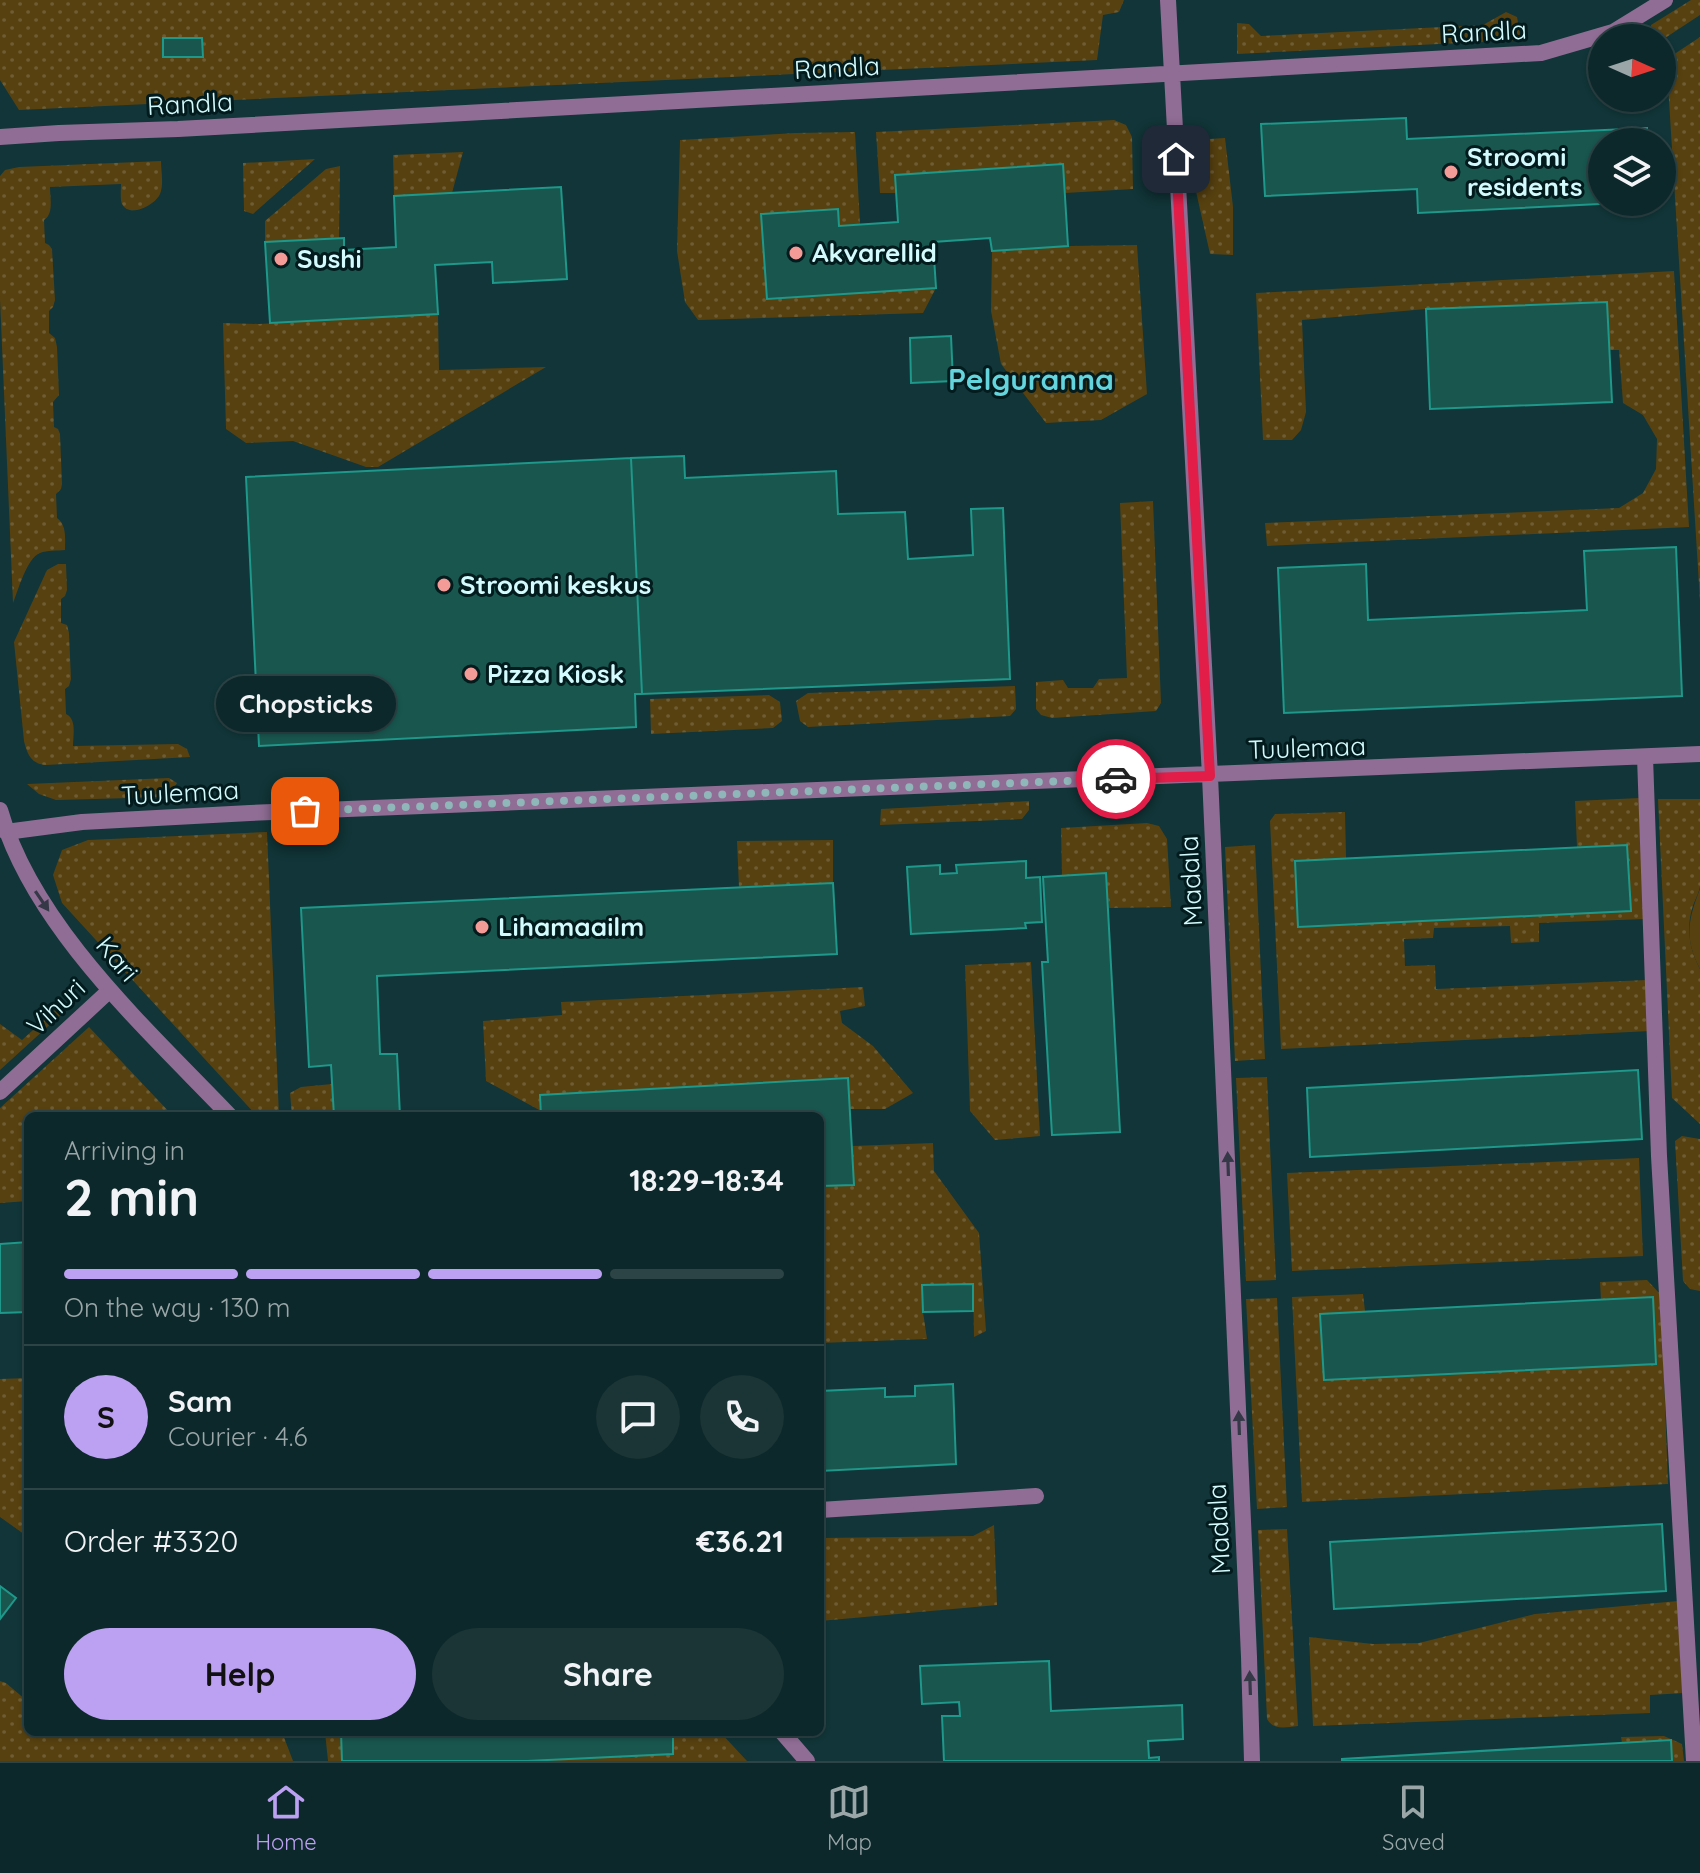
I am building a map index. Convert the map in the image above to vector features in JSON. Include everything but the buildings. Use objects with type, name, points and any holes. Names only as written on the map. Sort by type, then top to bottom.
[{"type":"street","name":"Madala","points":[[1168,0],[1210,776],[1252,1761]]},
{"type":"street","name":"Randla","points":[[0,137],[1541,53],[1613,32],[1665,0]]},
{"type":"street","name":"Tuulemaa","points":[[6,832],[82,822],[250,813],[1700,754]]},
{"type":"street","points":[[1645,757],[1659,1156],[1694,1761]]},
{"type":"street","name":"Kari","points":[[0,810],[6,832],[36,893],[89,966],[226,1112]]},
{"type":"street","name":"Vihuri","points":[[0,1092],[110,990]]},
{"type":"street","points":[[824,1510],[1036,1496]]},
{"type":"street","points":[[785,1736],[807,1761]]},
{"type":"shaded area","points":[[0,0],[1124,0],[1119,12],[1103,15],[1097,60],[19,110],[0,80]]},
{"type":"shaded area","points":[[1691,0],[1700,0],[1700,15],[1676,31],[1676,24],[1653,24]]},
{"type":"shaded area","points":[[1506,12],[1517,17],[1521,40],[1237,54],[1237,23],[1249,24],[1261,36],[1483,25]]},
{"type":"shaded area","points":[[1700,37],[1700,601],[1676,213],[1676,128],[1671,128],[1670,112],[1676,112],[1676,53]]},
{"type":"shaded area","points":[[1114,120],[1126,125],[1132,137],[1133,189],[1065,193],[880,193],[876,132]]},
{"type":"shaded area","points":[[855,132],[860,224],[839,226],[838,209],[761,215],[767,299],[936,288],[923,313],[698,320],[685,302],[677,251],[680,140]]},
{"type":"shaded area","points":[[1225,138],[1233,207],[1233,255],[1210,254],[1191,169],[1193,140]]},
{"type":"shaded area","points":[[463,152],[452,193],[394,196],[393,155]]},
{"type":"shaded area","points":[[315,159],[253,214],[244,211],[243,163]]},
{"type":"shaded area","points":[[161,161],[162,182],[158,198],[136,210],[122,204],[121,184],[50,187],[50,210],[44,220],[45,243],[52,249],[55,300],[49,311],[49,333],[55,338],[57,347],[59,395],[53,402],[54,427],[60,434],[62,484],[56,494],[57,518],[64,528],[65,550],[46,551],[35,556],[13,603],[0,299],[0,176],[5,170],[19,167]]},
{"type":"shaded area","points":[[340,166],[339,238],[265,242],[265,221],[326,169]]},
{"type":"shaded area","points":[[1137,245],[1147,394],[1101,420],[1046,423],[1001,364],[991,311],[992,251]]},
{"type":"shaded area","points":[[1674,271],[1689,527],[1267,546],[1265,523],[1619,508],[1643,493],[1656,469],[1657,439],[1643,415],[1623,403],[1619,350],[1610,350],[1607,302],[1426,309],[1302,320],[1306,412],[1301,430],[1292,440],[1263,440],[1256,293]]},
{"type":"shaded area","points":[[438,314],[439,370],[546,367],[378,467],[366,467],[293,441],[246,443],[226,429],[223,323],[259,324]]},
{"type":"shaded area","points":[[1153,501],[1161,703],[1156,711],[1052,718],[1041,715],[1036,709],[1036,682],[1063,680],[1068,688],[1093,688],[1099,679],[1127,678],[1120,503]]},
{"type":"shaded area","points":[[58,564],[66,564],[67,590],[61,599],[61,623],[67,625],[69,633],[71,679],[65,689],[66,714],[73,723],[73,746],[178,744],[187,749],[190,757],[46,765],[30,758],[24,741],[14,642],[47,570]]},
{"type":"shaded area","points":[[1015,686],[1016,709],[1010,716],[808,727],[800,721],[796,701],[808,693]]},
{"type":"shaded area","points":[[769,695],[780,702],[782,721],[773,728],[651,734],[650,699]]},
{"type":"shaded area","points":[[169,778],[177,783],[169,797],[56,800],[39,794],[27,784]]},
{"type":"shaded area","points":[[1640,798],[1645,919],[1539,923],[1539,942],[1511,943],[1510,926],[1434,928],[1433,938],[1404,939],[1405,966],[1435,965],[1436,989],[1647,980],[1650,1031],[1281,1049],[1270,821],[1275,814],[1345,812],[1346,858],[1295,861],[1299,927],[1630,911],[1627,845],[1577,847],[1575,801]]},
{"type":"shaded area","points":[[1658,799],[1700,799],[1700,886],[1690,917],[1689,932],[1700,969],[1700,1124],[1672,1098]]},
{"type":"shaded area","points":[[1029,801],[1029,810],[1022,819],[880,825],[881,809]]},
{"type":"shaded area","points":[[1147,823],[1159,826],[1167,839],[1171,907],[1109,908],[1106,873],[1062,876],[1061,828]]},
{"type":"shaded area","points":[[267,832],[279,1112],[253,1112],[62,903],[53,875],[62,850],[88,840]]},
{"type":"shaded area","points":[[833,840],[833,883],[739,888],[737,841]]},
{"type":"shaded area","points":[[1255,845],[1265,1059],[1235,1061],[1225,847]]},
{"type":"shaded area","points":[[1700,889],[1700,969],[1692,948],[1690,929]]},
{"type":"shaded area","points":[[1031,962],[1040,1136],[995,1140],[970,1111],[965,965]]},
{"type":"shaded area","points":[[863,987],[865,1006],[840,1011],[842,1023],[873,1046],[913,1093],[885,1109],[850,1109],[847,1078],[541,1095],[541,1111],[486,1081],[483,1021],[562,1015],[561,1002]]},
{"type":"shaded area","points":[[64,1002],[69,1007],[0,1070],[0,1024],[22,1040]]},
{"type":"shaded area","points":[[89,1027],[169,1112],[24,1112],[24,1201],[0,1203],[0,1108]]},
{"type":"shaded area","points":[[1267,1077],[1276,1280],[1246,1281],[1236,1078]]},
{"type":"shaded area","points":[[332,1084],[334,1112],[292,1112],[290,1093],[301,1087]]},
{"type":"shaded area","points":[[1682,1136],[1700,1139],[1700,1291],[1690,1289],[1683,1281],[1675,1141]]},
{"type":"shaded area","points":[[933,1143],[934,1171],[979,1233],[986,1331],[974,1337],[973,1284],[923,1285],[927,1339],[824,1343],[824,1186],[854,1184],[852,1146]]},
{"type":"shaded area","points":[[1639,1158],[1643,1256],[1292,1271],[1287,1173]]},
{"type":"shaded area","points":[[1647,1280],[1661,1295],[1668,1484],[1302,1502],[1292,1297],[1363,1294],[1365,1311],[1320,1314],[1324,1380],[1656,1364],[1653,1297],[1601,1300],[1600,1282]]},
{"type":"shaded area","points":[[1277,1298],[1287,1507],[1257,1509],[1246,1299]]},
{"type":"shaded area","points":[[24,1378],[24,1534],[0,1517],[0,1379]]},
{"type":"shaded area","points":[[994,1525],[997,1605],[824,1621],[824,1538],[973,1536]]},
{"type":"shaded area","points":[[1287,1529],[1298,1726],[1281,1727],[1267,1719],[1258,1530]]},
{"type":"shaded area","points":[[1678,1601],[1684,1693],[1650,1695],[1650,1713],[1313,1726],[1309,1637],[1373,1644],[1419,1643],[1535,1614]]},
{"type":"shaded area","points":[[0,1681],[24,1698],[24,1736],[284,1736],[293,1761],[0,1761]]},
{"type":"shaded area","points":[[325,1736],[341,1736],[342,1761],[328,1761]]},
{"type":"shaded area","points":[[673,1736],[724,1736],[747,1761],[527,1761],[673,1754]]},
{"type":"shaded area","points":[[1664,1736],[1682,1744],[1684,1761],[1672,1761],[1671,1740],[1622,1743],[1621,1737]]},
{"type":"way so far","points":[[305,811],[1116,779]]},
{"type":"place","name":"Stroomi residents","points":[[1451,172]]},
{"type":"place","name":"Akvarellid","points":[[796,253]]},
{"type":"place","name":"Sushi","points":[[281,259]]},
{"type":"place","name":"Stroomi keskus","points":[[444,585]]},
{"type":"place","name":"Pizza Kiosk","points":[[471,674]]},
{"type":"place","name":"Chopsticks","points":[[305,811]]},
{"type":"place","name":"Lihamaailm","points":[[482,927]]},
{"type":"district","name":"Pelguranna","points":[[1031,380]]},
{"type":"route","points":[[1116,779],[1210,776],[1176,159]]}]
